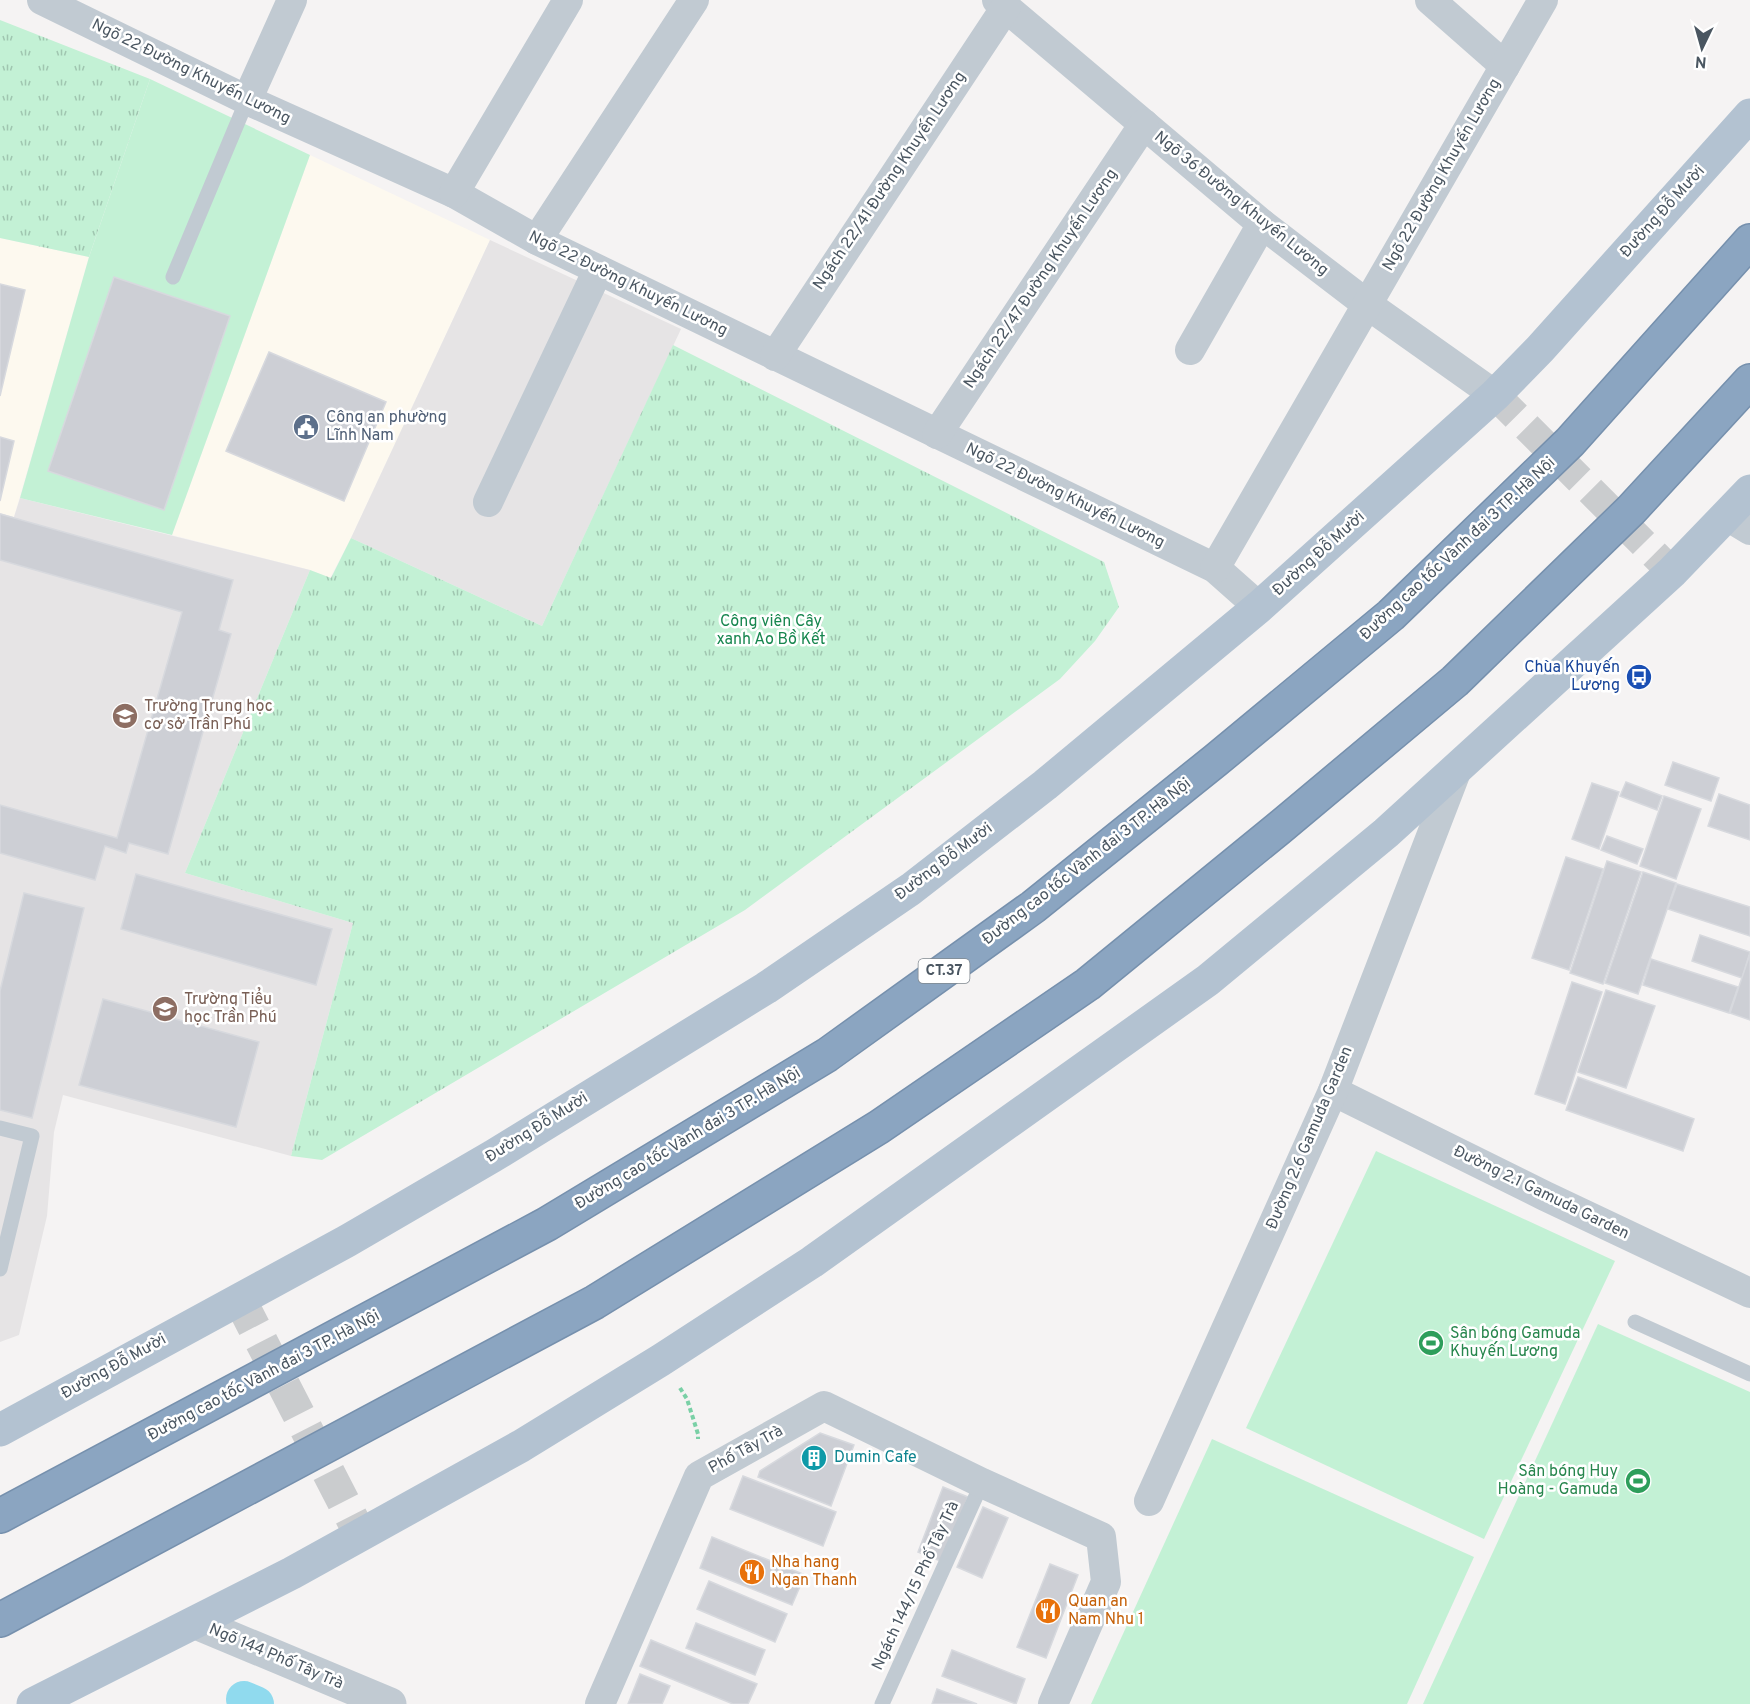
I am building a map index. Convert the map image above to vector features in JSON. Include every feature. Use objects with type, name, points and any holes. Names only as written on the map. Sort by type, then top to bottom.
[{"type":"highway","name":"Đường cao tốc Vành đai 3 TP. Hà Nội","points":[[0,1516],[547,1224],[827,1055],[1033,907],[1391,615],[1570,442],[1750,241]]},
{"type":"highway","points":[[0,1620],[595,1302],[879,1127],[1088,984],[1455,681],[1631,510],[1750,381]]},
{"type":"main road","name":"Đường Đỗ Mười","points":[[2,1425],[373,1226],[765,988],[911,889],[1045,785],[1259,607],[1495,395],[1540,349],[1750,115]]},
{"type":"main road","points":[[33,1704],[196,1623],[361,1536],[521,1446],[662,1360],[812,1262],[1208,980],[1386,833],[1672,572],[1739,523],[1750,491]]},
{"type":"street","name":"Ngõ 22 Đường Khuyến Lương","points":[[42,0],[247,100],[454,193],[537,240],[1215,568],[1259,607]]},
{"type":"street","points":[[247,100],[292,0]]},
{"type":"street","points":[[454,193],[568,0]]},
{"type":"street","points":[[537,240],[694,0]]},
{"type":"street","points":[[1430,0],[1505,66]]},
{"type":"street","name":"Ngõ 22 Đường Khuyến Lương","points":[[1215,568],[1543,0]]},
{"type":"street","name":"Ngõ 36 Đường Khuyến Lương","points":[[1002,4],[1262,224],[1368,305],[1495,395]]},
{"type":"street","name":"Ngách 22/41 Đường Khuyến Lương","points":[[775,356],[1002,4]]},
{"type":"street","name":"Ngách 22/47 Đường Khuyến Lương","points":[[937,434],[1144,124]]},
{"type":"street","points":[[1190,350],[1262,224]]},
{"type":"street","points":[[488,502],[598,270]]},
{"type":"street","name":"Đường 2.6 Gamuda Garden","points":[[1149,1501],[1333,1091],[1457,769]]},
{"type":"street","name":"Đường 2.1 Gamuda Garden","points":[[1333,1091],[1545,1196],[1750,1293]]},
{"type":"street","name":"Phố Tây Trà","points":[[600,1704],[699,1476],[824,1406],[982,1483]]},
{"type":"street","points":[[982,1483],[1101,1537],[1106,1582],[1053,1704]]},
{"type":"street","name":"Ngõ 144 Phố Tây Trà","points":[[196,1623],[390,1704]]},
{"type":"lane","points":[[173,277],[247,100]]},
{"type":"lane","points":[[0,1128],[32,1136],[0,1269]]},
{"type":"lane","points":[[1635,1322],[1750,1374]]},
{"type":"lane","name":"Ngách 144/15 Phố Tây Trà","points":[[882,1704],[982,1483]]},
{"type":"path","points":[[662,1360],[687,1399],[698,1434],[699,1476]]},
{"type":"shaded area","points":[[310,155],[490,240],[351,538],[330,578],[310,570],[172,535]]},
{"type":"shaded area","points":[[0,238],[89,257],[14,517],[0,513]]},
{"type":"shaded area","points":[[490,240],[681,329],[542,626],[351,538]]},
{"type":"shaded area","points":[[20,498],[310,570],[185,873],[353,923],[291,1156],[63,1095],[54,1132],[47,1216],[19,1335],[0,1342],[0,513],[14,517]]},
{"type":"green space","points":[[0,20],[150,79],[89,257],[0,238]]},
{"type":"green space","points":[[150,79],[310,155],[172,535],[20,498],[89,257]]},
{"type":"green space","name":"Công viên Cây xanh Ao Bồ Kết","points":[[673,345],[1104,562],[1119,607],[1095,641],[1060,679],[745,910],[322,1160],[291,1156],[353,923],[185,873],[310,570],[331,578],[351,538],[542,626]]},
{"type":"green space","name":"Sân bóng Gamuda Khuyến Lương","points":[[1376,1151],[1615,1261],[1484,1539],[1246,1428]]},
{"type":"green space","name":"Sân bóng Huy Hoàng - Gamuda","points":[[1598,1324],[1750,1392],[1750,1704],[1423,1704]]},
{"type":"green space","points":[[1212,1439],[1474,1557],[1407,1704],[1091,1704]]},
{"type":"building","points":[[114,277],[230,316],[164,510],[48,471]]},
{"type":"building","points":[[0,284],[25,290],[0,396]]},
{"type":"building","name":"Công an phường Lĩnh Nam","points":[[269,352],[386,402],[344,501],[226,451]]},
{"type":"building","points":[[0,437],[14,441],[0,501]]},
{"type":"building","points":[[0,514],[233,580],[219,630],[231,634],[168,854],[129,843],[126,853],[105,846],[95,880],[0,853],[0,805],[117,838],[182,612],[0,560]]},
{"type":"building","points":[[1673,762],[1719,778],[1711,801],[1665,785]]},
{"type":"building","points":[[1626,782],[1662,796],[1657,810],[1620,796]]},
{"type":"building","points":[[1592,783],[1619,792],[1599,849],[1572,839]]},
{"type":"building","points":[[1719,794],[1750,805],[1750,840],[1708,826]]},
{"type":"building","points":[[1664,796],[1701,809],[1676,879],[1640,866]]},
{"type":"building","points":[[1607,836],[1643,849],[1637,864],[1601,850]]},
{"type":"building","points":[[1566,857],[1603,869],[1569,970],[1532,958]]},
{"type":"building","points":[[1607,861],[1641,872],[1603,984],[1570,973]]},
{"type":"building","points":[[1643,872],[1676,883],[1638,994],[1605,983]]},
{"type":"building","points":[[136,874],[332,929],[316,985],[121,929]]},
{"type":"building","points":[[1677,884],[1750,907],[1750,936],[1668,909]]},
{"type":"building","points":[[24,893],[84,908],[32,1118],[0,1110],[0,991]]},
{"type":"building","points":[[1700,935],[1750,952],[1742,978],[1692,961]]},
{"type":"building","points":[[1750,954],[1750,1020],[1730,1013]]},
{"type":"building","points":[[1651,959],[1738,987],[1729,1013],[1643,985]]},
{"type":"building","points":[[1572,982],[1602,992],[1565,1104],[1535,1094]]},
{"type":"building","points":[[1606,990],[1655,1006],[1626,1088],[1578,1072]]},
{"type":"building","points":[[103,999],[259,1042],[236,1127],[79,1085]]},
{"type":"building","points":[[1578,1077],[1694,1119],[1683,1151],[1566,1110]]},
{"type":"building","name":"Dumin Cafe","points":[[820,1433],[854,1445],[831,1506],[758,1477],[760,1471]]},
{"type":"building","points":[[743,1476],[836,1512],[823,1546],[730,1509]]},
{"type":"building","points":[[943,1487],[968,1497],[943,1562],[918,1552]]},
{"type":"building","points":[[983,1507],[1008,1518],[982,1578],[957,1567]]},
{"type":"building","name":"Nha hang Ngan Thanh","points":[[712,1537],[805,1575],[792,1605],[700,1568]]},
{"type":"building","name":"Quan an Nam Nhu 1","points":[[1050,1564],[1078,1575],[1046,1658],[1017,1647]]},
{"type":"building","points":[[709,1581],[787,1614],[775,1642],[697,1609]]},
{"type":"building","points":[[696,1623],[765,1650],[755,1675],[686,1648]]},
{"type":"building","points":[[651,1640],[757,1684],[748,1704],[733,1704],[640,1666]]},
{"type":"building","points":[[952,1650],[1025,1679],[1016,1704],[942,1676]]},
{"type":"building","points":[[640,1674],[670,1686],[662,1704],[628,1704]]},
{"type":"building","points":[[937,1689],[977,1704],[932,1704]]},
{"type":"waterway","points":[[244,1699],[256,1704]]},
{"type":"tunnel","points":[[1495,395],[1672,572]]},
{"type":"tunnel","points":[[239,1298],[361,1536]]},
{"type":"place","name":"Công an phường Lĩnh Nam","points":[[306,427]]},
{"type":"place","name":"Chùa Khuyến Lương","points":[[1639,677]]},
{"type":"place","name":"Trường Trung học cơ sở Trần Phú","points":[[125,716]]},
{"type":"place","name":"Trường Tiểu học Trần Phú","points":[[165,1009]]},
{"type":"place","name":"Sân bóng Gamuda Khuyến Lương","points":[[1431,1343]]},
{"type":"place","name":"Dumin Cafe","points":[[814,1458]]},
{"type":"place","name":"Sân bóng Huy Hoàng - Gamuda","points":[[1638,1481]]},
{"type":"place","name":"Nha hang Ngan Thanh","points":[[752,1572]]},
{"type":"place","name":"Quan an Nam Nhu 1","points":[[1048,1611]]}]
